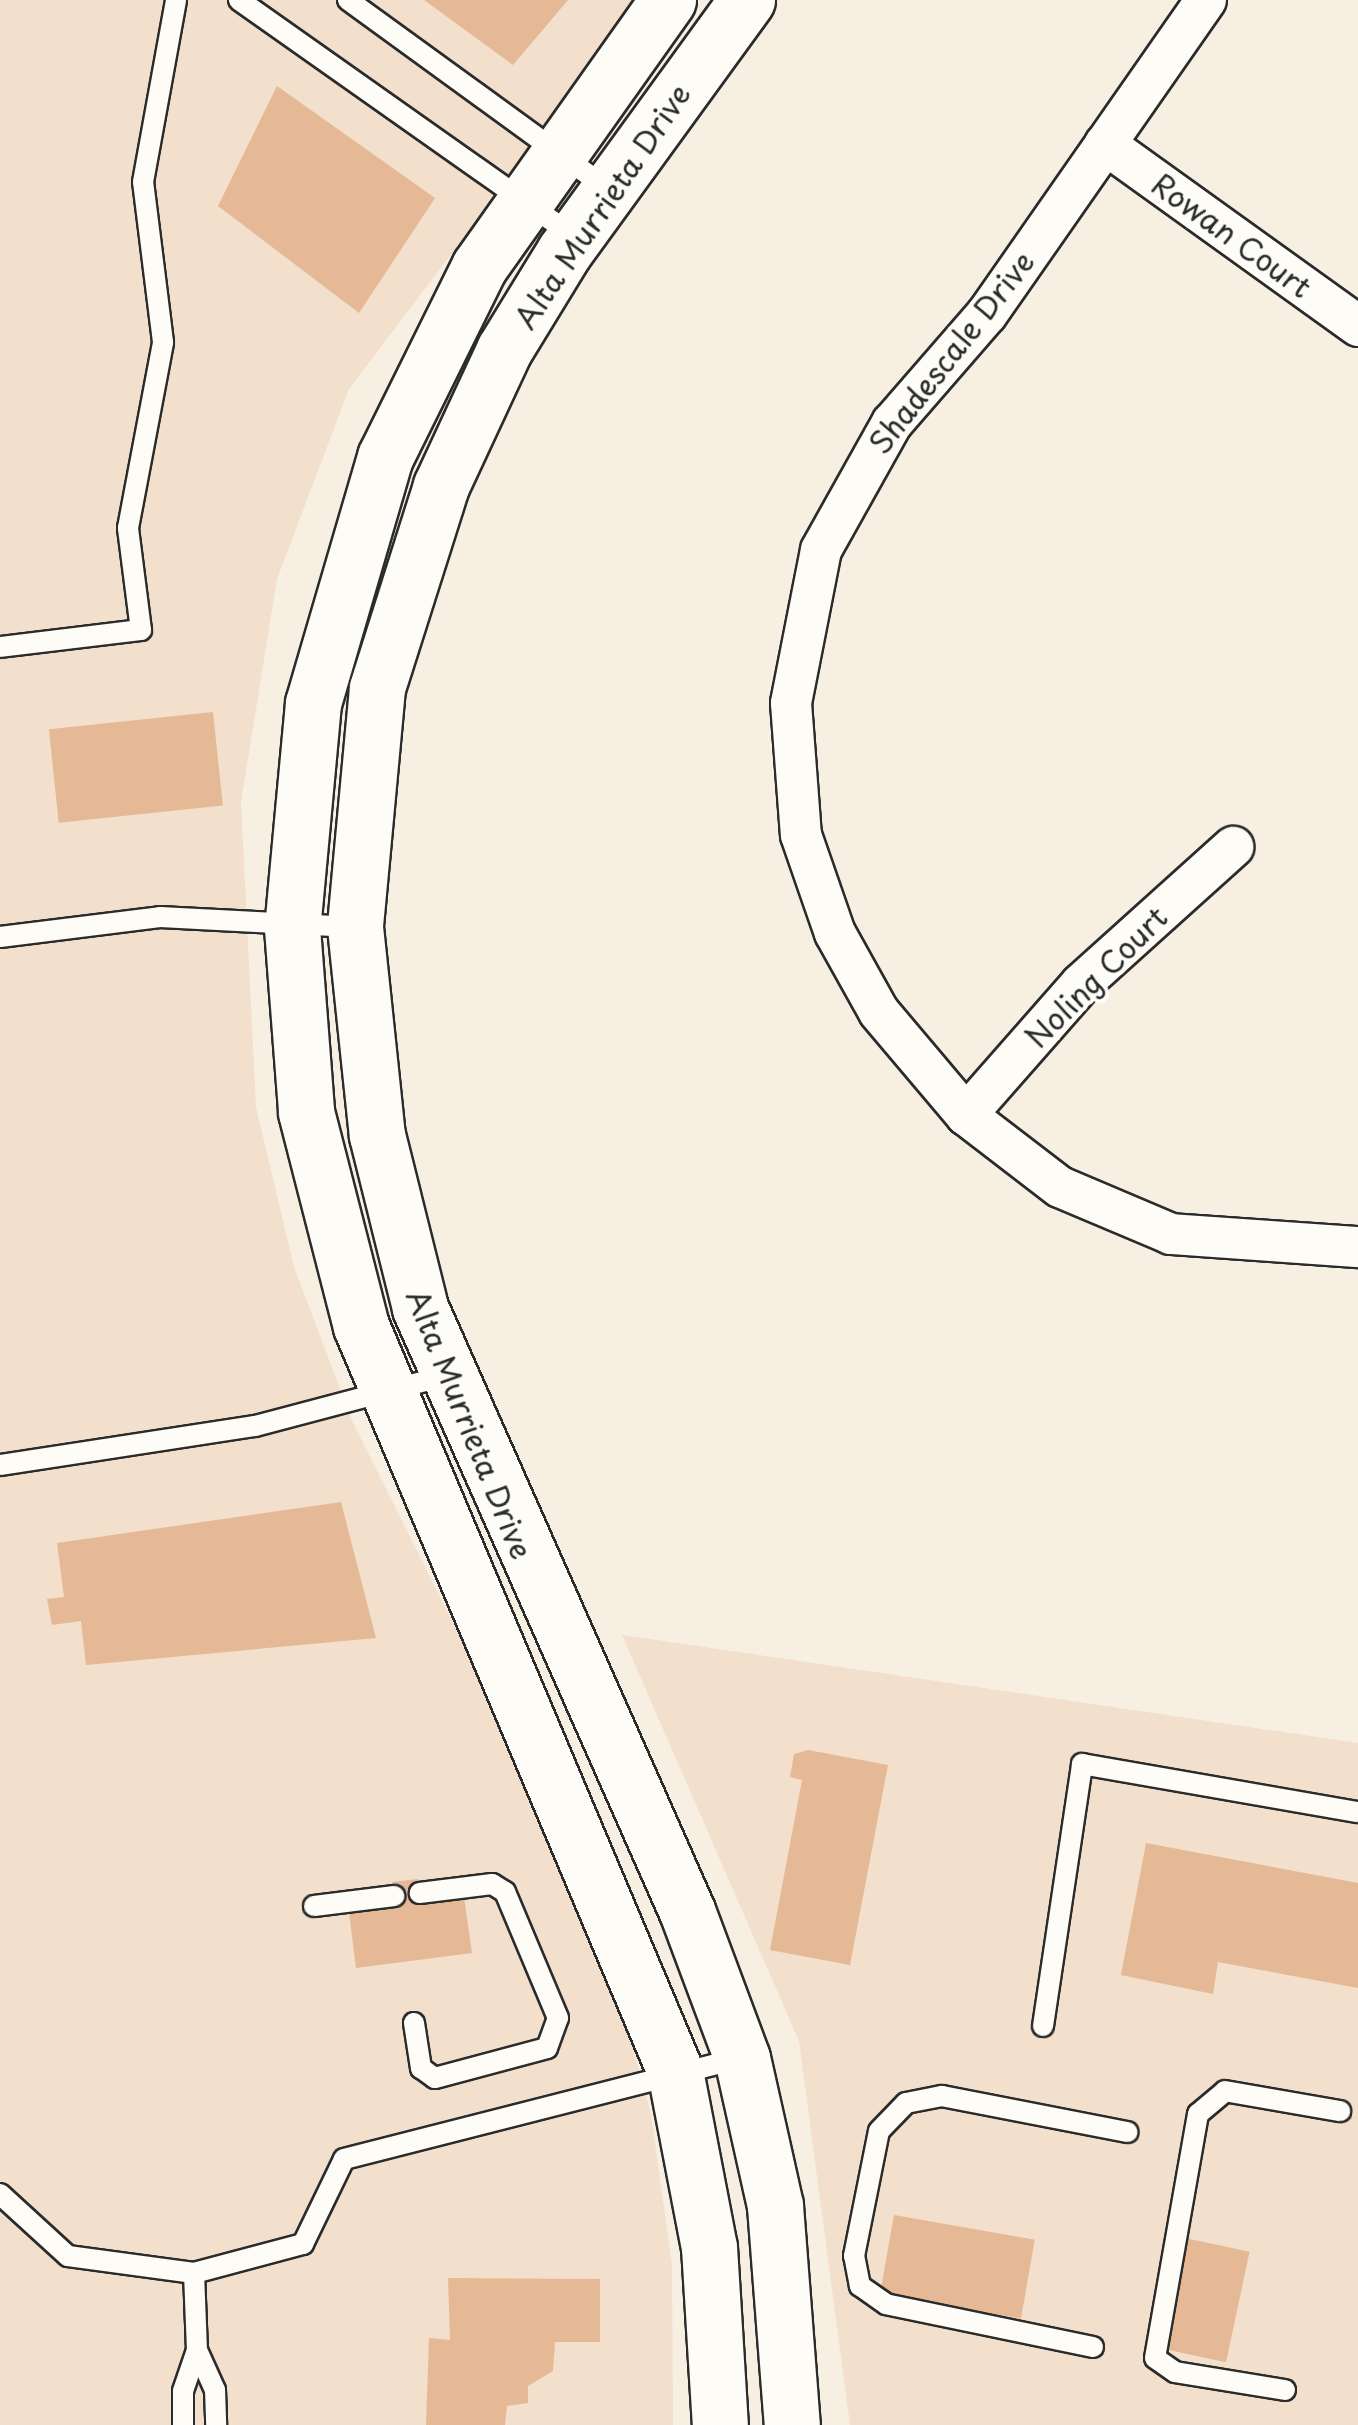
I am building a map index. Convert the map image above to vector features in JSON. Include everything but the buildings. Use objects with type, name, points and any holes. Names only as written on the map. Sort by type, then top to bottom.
[{"type":"street","name":"Alta Murrieta Drive","points":[[668,0],[523,201],[448,321],[352,546],[300,775],[292,928],[299,1059],[323,1202],[384,1391],[597,1870],[674,2071],[709,2246],[720,2425]]},
{"type":"street","name":"Alta Murrieta Drive","points":[[747,0],[574,237],[476,404],[396,616],[365,768],[355,927],[378,1135],[444,1376],[687,1911],[742,2058],[775,2206],[792,2425]]},
{"type":"street","name":"Shadescale Drive","points":[[1206,0],[1106,144],[859,474],[821,550],[791,703],[802,836],[835,933],[879,1012],[966,1115],[1060,1187],[1171,1234],[1358,1247]]},
{"type":"street","name":"Rowan Court","points":[[1106,144],[1358,326]]},
{"type":"street","name":"Noling Court","points":[[966,1115],[1081,984],[1234,847]]},
{"type":"lane","points":[[0,647],[141,630],[128,528],[162,342],[143,182],[176,0]]},
{"type":"lane","points":[[239,0],[574,237]]},
{"type":"lane","points":[[348,0],[608,189]]},
{"type":"lane","points":[[0,938],[160,917],[292,928],[355,927]]},
{"type":"lane","points":[[0,1465],[255,1426],[444,1376]]},
{"type":"lane","points":[[1043,2026],[1082,1764],[1358,1812]]},
{"type":"lane","points":[[414,2023],[421,2068],[435,2078],[547,2048],[558,2018],[506,1892],[492,1884],[420,1893]]},
{"type":"lane","points":[[314,1906],[394,1896]]},
{"type":"lane","points":[[2,2200],[68,2256],[194,2273],[303,2244],[344,2159],[674,2071],[742,2058]]},
{"type":"lane","points":[[1285,2390],[1176,2372],[1155,2358],[1198,2114],[1226,2090],[1340,2111]]},
{"type":"lane","points":[[1093,2347],[886,2304],[860,2286],[854,2256],[880,2132],[906,2102],[942,2096],[1128,2132]]},
{"type":"lane","points":[[194,2273],[197,2350],[215,2390],[216,2425]]},
{"type":"lane","points":[[184,2425],[182,2391],[197,2350]]},
{"type":"shaded area","points":[[0,0],[644,0],[349,389],[277,579],[241,802],[256,1107],[294,1267],[353,1423],[523,1763],[610,1965],[651,2114],[672,2265],[673,2425],[0,2425]]},
{"type":"shaded area","points":[[622,1635],[1358,1743],[1358,2425],[850,2425],[799,2041]]}]
